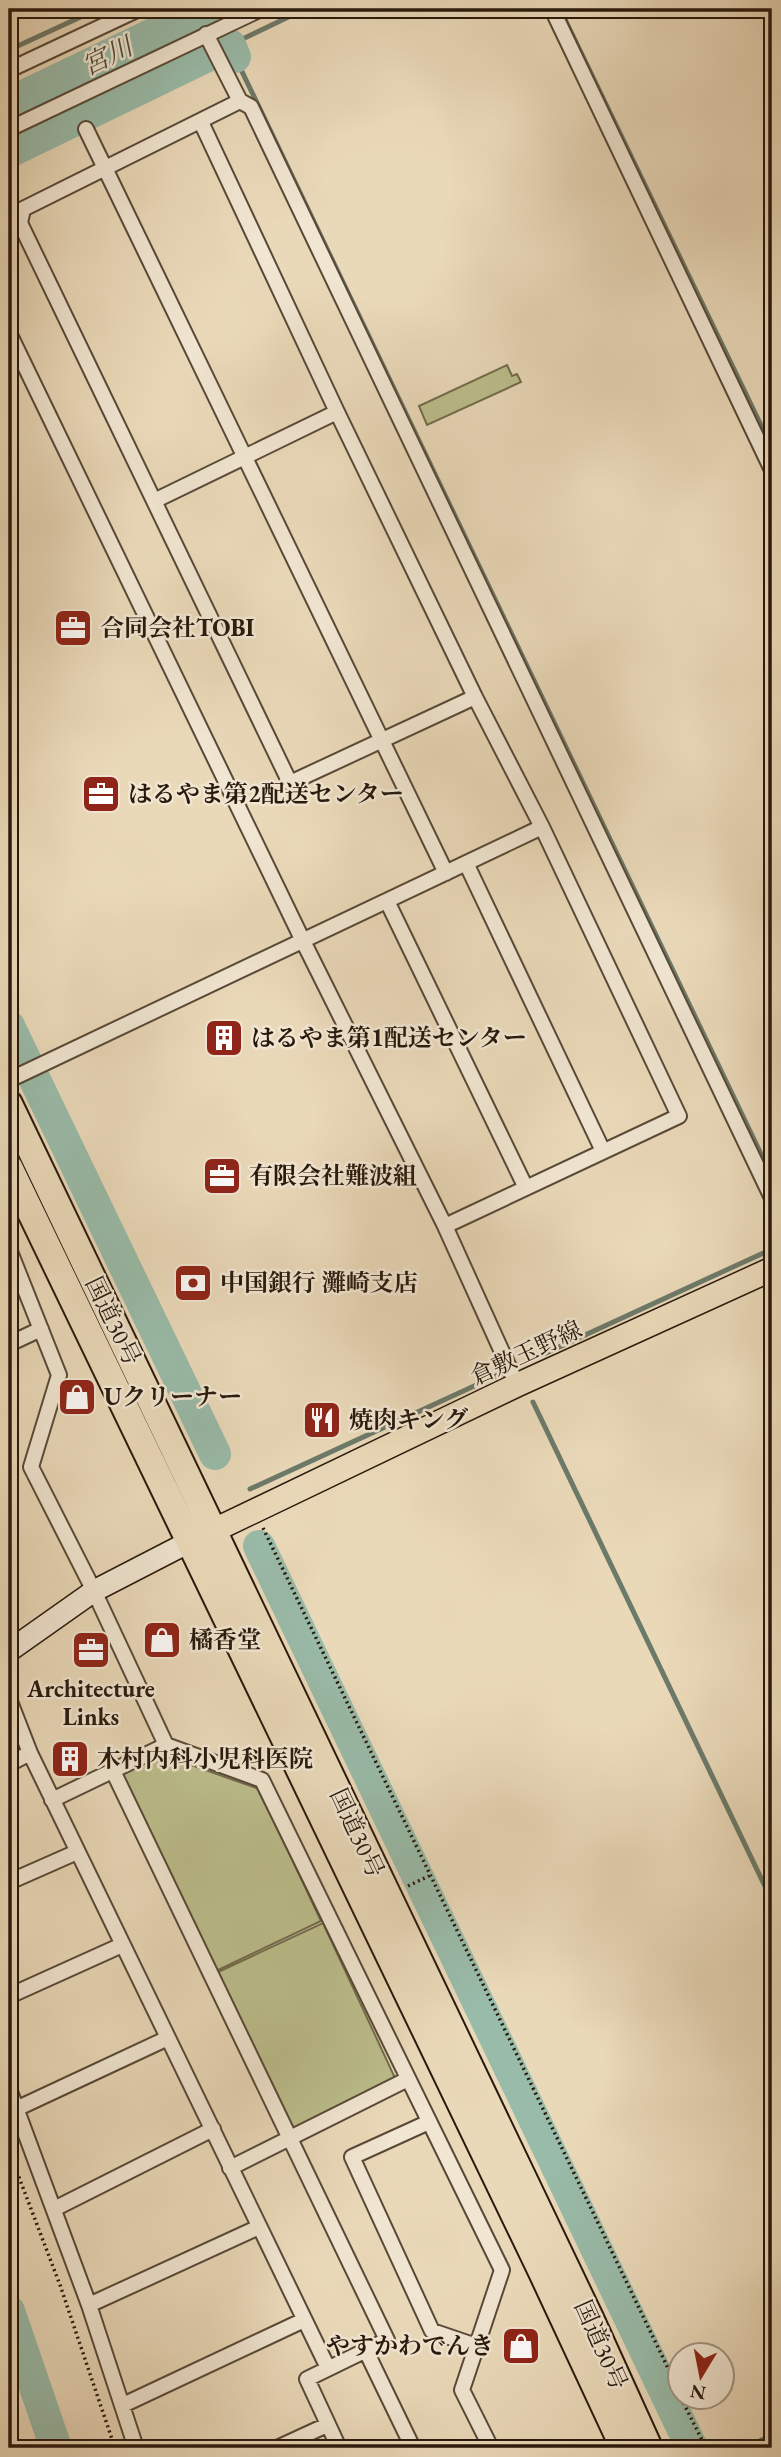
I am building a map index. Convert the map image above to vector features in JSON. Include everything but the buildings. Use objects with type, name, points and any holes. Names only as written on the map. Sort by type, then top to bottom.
[{"type":"highway","name":"国道30号","points":[[9,1104],[590,2318],[649,2448]]},
{"type":"highway","name":"国道30号","points":[[9,1167],[541,2270],[624,2448]]},
{"type":"main road","name":"倉敷玉野線","points":[[189,1542],[512,1374],[772,1269]]},
{"type":"street","points":[[9,70],[139,9]]},
{"type":"street","points":[[9,128],[261,9]]},
{"type":"street","points":[[552,9],[772,470]]},
{"type":"street","points":[[206,34],[240,102],[251,107],[772,1198]]},
{"type":"street","points":[[240,102],[23,209],[20,223],[290,783],[475,697]]},
{"type":"street","points":[[201,122],[337,411],[475,697],[542,827],[679,1116],[445,1226]]},
{"type":"street","points":[[86,129],[446,873]]},
{"type":"street","points":[[9,333],[303,941],[445,1226],[512,1374]]},
{"type":"street","points":[[154,501],[337,411]]},
{"type":"street","points":[[9,1080],[542,827]]},
{"type":"street","points":[[466,863],[603,1151]]},
{"type":"street","points":[[387,901],[526,1188]]},
{"type":"street","points":[[9,1251],[59,1375],[31,1467],[94,1591],[166,1745],[262,1780],[502,2270],[462,2390],[491,2448]]},
{"type":"street","points":[[9,1344],[41,1329]]},
{"type":"street","points":[[9,1651],[94,1591],[189,1542]]},
{"type":"street","points":[[9,1699],[30,1754],[328,2368]]},
{"type":"street","points":[[52,1800],[166,1745]]},
{"type":"street","points":[[9,1764],[30,1754]]},
{"type":"street","points":[[113,1771],[387,2340],[307,2379],[339,2448]]},
{"type":"street","points":[[9,1882],[77,1852]]},
{"type":"street","points":[[9,1996],[122,1945]]},
{"type":"street","points":[[16,2109],[168,2038]]},
{"type":"street","points":[[230,2168],[408,2079]]},
{"type":"street","points":[[9,2089],[89,2305],[136,2448]]},
{"type":"street","points":[[429,2122],[352,2157],[432,2331],[476,2346]]},
{"type":"street","points":[[54,2209],[212,2129]]},
{"type":"street","points":[[89,2305],[259,2227]]},
{"type":"street","points":[[123,2405],[304,2320]]},
{"type":"street","points":[[366,2351],[413,2448]]},
{"type":"street","points":[[277,2448],[327,2425]]},
{"type":"path","points":[[255,1510],[427,1877],[666,2366]]},
{"type":"path","points":[[408,1886],[427,1877]]},
{"type":"path","points":[[9,2151],[60,2285],[115,2448]]},
{"type":"path","points":[[688,2412],[706,2448]]},
{"type":"green space","points":[[507,365],[512,376],[517,374],[521,382],[427,425],[419,406]]},
{"type":"green space","points":[[163,1755],[259,1789],[321,1921],[216,1971],[120,1774]]},
{"type":"green space","points":[[323,1923],[395,2078],[291,2131],[216,1973]]},
{"type":"waterway","points":[[9,50],[98,9]]},
{"type":"waterway","name":"宮川","points":[[9,103],[205,9]]},
{"type":"waterway","points":[[230,45],[305,9]]},
{"type":"waterway","points":[[560,9],[772,448]]},
{"type":"waterway","points":[[9,152],[230,45],[235,57]]},
{"type":"waterway","points":[[235,57],[772,1177]]},
{"type":"waterway","points":[[9,1026],[215,1454]]},
{"type":"waterway","points":[[250,1489],[772,1249]]},
{"type":"waterway","points":[[533,1402],[772,1901]]},
{"type":"waterway","points":[[259,1546],[692,2448]]},
{"type":"waterway","name":"宮川","points":[[9,2311],[56,2448]]},
{"type":"waterway","points":[[745,2448],[772,2435]]},
{"type":"place","name":"合同会社TOBI","points":[[73,628]]},
{"type":"place","name":"はるやま第2配送センター","points":[[101,794]]},
{"type":"place","name":"はるやま第1配送センター","points":[[224,1038]]},
{"type":"place","name":"有限会社難波組","points":[[222,1176]]},
{"type":"place","name":"中国銀行 灘崎支店","points":[[193,1283]]},
{"type":"place","name":"Uクリーナー","points":[[77,1397]]},
{"type":"place","name":"焼肉キング","points":[[322,1420]]},
{"type":"place","name":"橘香堂","points":[[162,1640]]},
{"type":"place","name":"Architecture Links","points":[[91,1650]]},
{"type":"place","name":"木村内科小児科医院","points":[[70,1759]]},
{"type":"place","name":"やすかわでんき","points":[[521,2346]]}]
